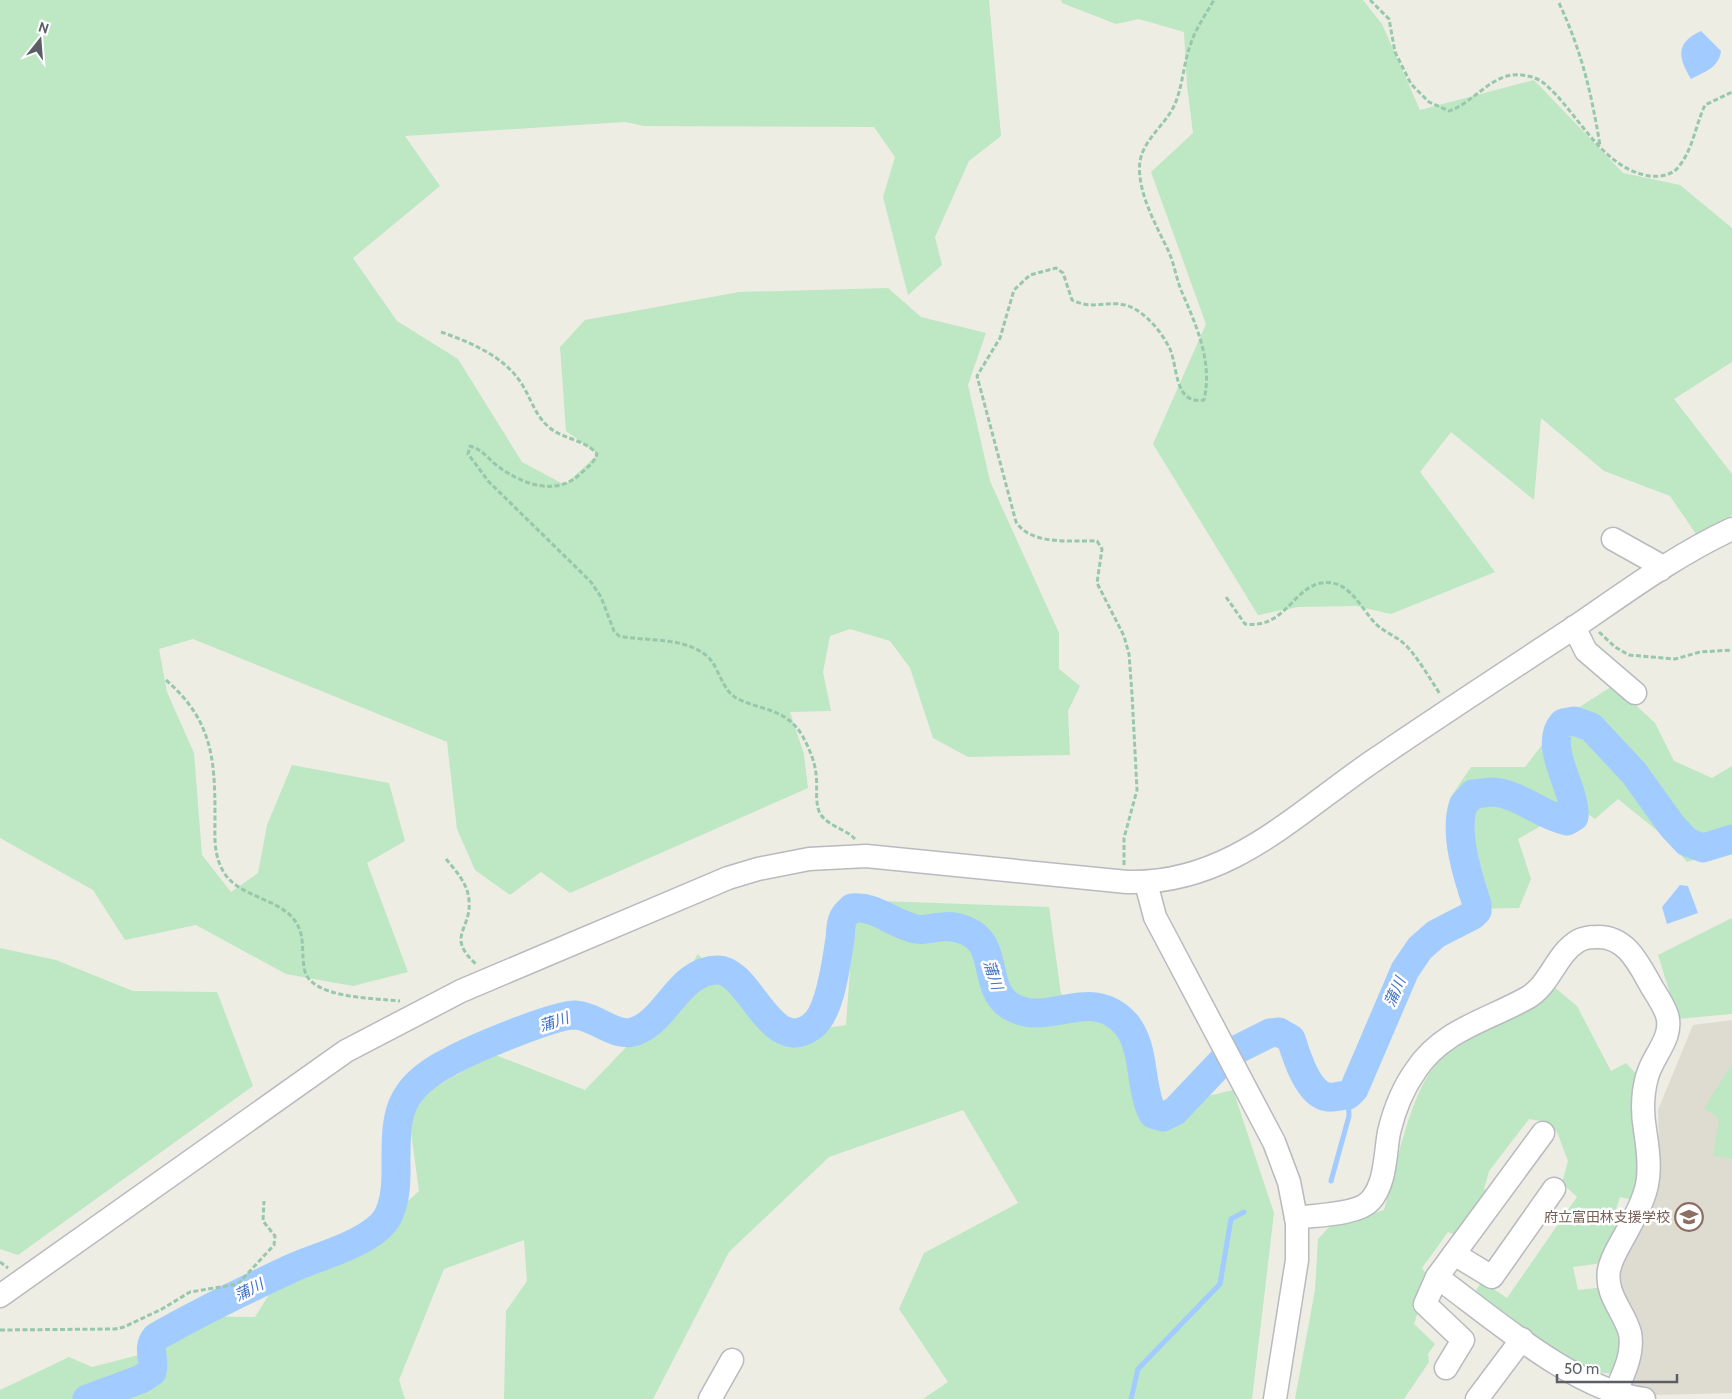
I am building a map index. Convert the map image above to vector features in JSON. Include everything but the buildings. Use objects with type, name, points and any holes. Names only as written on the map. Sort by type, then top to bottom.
[{"type":"street","points":[[0,1296],[346,1051],[417,1012],[487,980],[728,878],[758,869],[808,859],[864,856],[1137,883],[1162,882],[1187,876],[1241,854],[1581,622],[1660,570],[1732,529]]},
{"type":"street","points":[[1613,538],[1656,563],[1660,570]]},
{"type":"street","points":[[1581,622],[1586,651],[1635,693]]},
{"type":"street","points":[[1137,883],[1251,1095],[1283,1164],[1296,1218],[1298,1240],[1295,1281],[1275,1399]]},
{"type":"street","points":[[1296,1218],[1347,1211],[1369,1202],[1380,1182],[1390,1130],[1396,1110],[1405,1088],[1430,1051],[1460,1030],[1530,996],[1546,979],[1561,957],[1579,940],[1595,936],[1606,937],[1618,942],[1628,949],[1638,962],[1667,1014],[1668,1024],[1666,1039],[1647,1075],[1644,1090],[1643,1120],[1650,1155],[1648,1184],[1644,1198],[1613,1258],[1609,1271],[1613,1298],[1626,1323],[1630,1340],[1628,1362],[1615,1393]]},
{"type":"street","points":[[1446,1368],[1463,1340],[1424,1304],[1437,1277],[1544,1134]]},
{"type":"street","points":[[1454,1254],[1492,1277],[1554,1189]]},
{"type":"street","points":[[1437,1277],[1579,1376],[1615,1393],[1644,1399]]},
{"type":"street","points":[[1477,1399],[1522,1338]]},
{"type":"street","points":[[710,1399],[732,1360]]},
{"type":"path","points":[[1137,883],[1123,861],[1124,838],[1136,790],[1137,772],[1129,654],[1124,636],[1097,583],[1102,549],[1096,542],[1040,538],[1020,528],[1016,522],[977,376],[1000,338],[1014,290],[1030,275],[1056,268],[1063,273],[1072,300],[1080,304],[1117,302],[1130,306],[1140,312],[1153,324],[1170,349],[1178,384],[1185,396],[1204,400],[1207,386],[1204,352],[1193,314],[1181,290],[1169,252],[1151,216],[1144,192],[1140,161],[1144,149],[1174,107],[1191,43],[1214,0]]},
{"type":"path","points":[[1370,0],[1389,19],[1395,52],[1411,84],[1428,102],[1449,111],[1460,108],[1504,77],[1520,75],[1539,79],[1560,99],[1581,127],[1600,146],[1632,172],[1656,176],[1667,175],[1676,170],[1686,156],[1705,105],[1732,92]]},
{"type":"path","points":[[1559,3],[1580,51],[1590,84],[1600,146]]},
{"type":"path","points":[[441,332],[466,341],[502,363],[523,385],[538,415],[549,428],[560,436],[593,449],[597,454],[595,460],[572,482],[560,487],[548,488],[521,480],[496,464],[482,450],[470,446],[468,454],[488,482],[591,582],[601,597],[610,625],[619,636],[675,643],[700,652],[710,660],[728,691],[736,698],[790,718],[802,736],[811,755],[816,772],[818,809],[833,827],[852,835],[863,848],[864,856]]},
{"type":"path","points":[[1226,597],[1245,624],[1258,626],[1281,615],[1306,592],[1320,584],[1337,584],[1353,594],[1378,626],[1403,642],[1451,709]]},
{"type":"path","points":[[1581,622],[1628,655],[1675,659],[1700,652],[1732,650]]},
{"type":"path","points":[[166,680],[184,696],[199,718],[208,737],[215,802],[214,850],[224,874],[237,885],[292,917],[303,934],[304,967],[308,980],[320,989],[344,995],[400,1001],[413,1005],[417,1012]]},
{"type":"path","points":[[446,860],[458,874],[468,892],[470,901],[460,933],[460,943],[463,951],[481,969],[487,980]]},
{"type":"path","points":[[0,1330],[115,1329],[162,1309],[190,1292],[238,1284],[274,1245],[275,1236],[263,1221],[264,1201]]},
{"type":"shaded area","name":"府立富田林支援学校","points":[[1732,1020],[1732,1393],[1656,1395],[1636,1391],[1630,1377],[1615,1280],[1655,1199],[1659,1148],[1658,1110],[1693,1025]]},
{"type":"green space","points":[[0,0],[989,0],[1001,136],[969,161],[935,237],[942,265],[908,295],[883,197],[895,157],[874,127],[644,126],[625,122],[405,136],[440,186],[353,258],[397,321],[458,359],[522,462],[565,485],[598,454],[566,431],[560,347],[585,320],[739,292],[888,288],[921,317],[986,333],[968,385],[990,481],[1059,633],[1059,669],[1080,686],[1068,711],[1070,755],[968,757],[933,738],[910,668],[890,641],[850,629],[830,636],[823,672],[831,711],[790,712],[804,754],[808,788],[570,893],[541,872],[510,895],[475,870],[457,829],[447,742],[193,639],[159,649],[167,692],[194,753],[202,855],[231,892],[258,873],[267,825],[292,765],[389,783],[405,841],[367,863],[408,972],[353,986],[286,974],[196,925],[125,940],[93,890],[0,838]]},
{"type":"green space","points":[[1061,0],[1363,0],[1382,24],[1420,110],[1534,80],[1623,173],[1680,185],[1732,228],[1732,362],[1674,399],[1732,474],[1732,515],[1696,534],[1670,496],[1604,471],[1541,418],[1534,500],[1451,432],[1420,472],[1495,572],[1391,614],[1356,606],[1298,607],[1258,615],[1153,444],[1206,324],[1151,172],[1193,133],[1187,86],[1184,32],[1139,19],[1116,24],[1062,3]]},
{"type":"green space","points":[[1614,685],[1655,723],[1674,761],[1712,778],[1732,766],[1732,847],[1687,862],[1665,837],[1618,799],[1595,819],[1576,806],[1518,839],[1531,879],[1519,908],[1466,909],[1453,836],[1450,798],[1471,767],[1525,767],[1570,713]]},
{"type":"green space","points":[[855,900],[1049,907],[1061,994],[1114,1011],[1162,1107],[1233,1090],[1274,1213],[1252,1399],[923,1399],[948,1382],[899,1309],[924,1253],[1018,1203],[963,1110],[829,1157],[729,1252],[653,1399],[504,1399],[506,1311],[527,1281],[524,1240],[444,1269],[399,1380],[405,1399],[0,1399],[0,1390],[69,1357],[92,1367],[166,1348],[173,1316],[255,1317],[282,1274],[377,1229],[419,1191],[407,1103],[493,1054],[585,1090],[663,1009],[698,954],[769,1036],[846,1025]]},
{"type":"green space","points":[[1732,918],[1732,1014],[1678,1019],[1658,955]]},
{"type":"green space","points":[[0,948],[56,960],[133,991],[217,992],[253,1086],[18,1255],[0,1249]]},
{"type":"green space","points":[[1554,987],[1577,1006],[1611,1071],[1626,1063],[1640,1078],[1641,1138],[1637,1201],[1620,1197],[1612,1222],[1623,1226],[1603,1263],[1573,1267],[1578,1290],[1605,1287],[1627,1344],[1614,1374],[1585,1371],[1475,1292],[1482,1281],[1507,1298],[1577,1197],[1562,1183],[1568,1161],[1557,1132],[1546,1122],[1529,1119],[1489,1171],[1484,1189],[1491,1194],[1461,1237],[1448,1232],[1422,1268],[1429,1278],[1414,1324],[1435,1344],[1428,1354],[1429,1362],[1404,1399],[1295,1399],[1315,1290],[1318,1239],[1330,1226],[1384,1210],[1405,1132],[1419,1092],[1439,1061],[1451,1051],[1476,1036],[1534,1006]]},
{"type":"green space","points":[[1732,1064],[1732,1159],[1713,1156],[1719,1119],[1704,1108]]},
{"type":"water","points":[[1701,31],[1721,51],[1720,57],[1706,72],[1691,79],[1683,64],[1681,51],[1687,40]]},
{"type":"water","points":[[1680,885],[1688,886],[1698,913],[1667,924],[1662,907]]},
{"type":"waterway","name":"蒲川","points":[[87,1399],[141,1379],[152,1372],[151,1350],[156,1337],[273,1277],[356,1242],[379,1227],[387,1218],[394,1196],[396,1137],[402,1108],[408,1095],[417,1084],[431,1073],[449,1062],[492,1042],[564,1017],[583,1016],[613,1030],[628,1033],[636,1031],[647,1025],[657,1016],[683,986],[693,978],[705,972],[718,970],[730,974],[740,983],[772,1022],[784,1030],[797,1033],[811,1027],[818,1020],[828,1000],[842,921],[852,908],[877,912],[907,927],[922,930],[954,927],[977,937],[984,947],[999,995],[1012,1007],[1026,1012],[1041,1013],[1098,1007],[1112,1013],[1126,1024],[1132,1034],[1140,1056],[1149,1104],[1153,1114],[1163,1117],[1175,1111],[1230,1053],[1270,1033],[1279,1032],[1291,1039],[1304,1073],[1314,1089],[1321,1095],[1328,1097],[1348,1095],[1354,1089],[1405,970],[1420,948],[1436,934],[1473,915],[1477,911],[1477,904],[1466,869],[1461,842],[1461,817],[1465,803],[1473,794],[1493,792],[1512,797],[1549,815],[1567,821],[1574,817],[1574,806],[1556,744],[1558,733],[1563,723],[1574,721],[1591,727],[1634,773],[1672,826],[1687,842],[1703,848],[1732,839]]},
{"type":"waterway","points":[[1331,1181],[1349,1116],[1348,1095]]},
{"type":"waterway","points":[[1131,1399],[1138,1369],[1220,1284],[1231,1219],[1244,1212]]},
{"type":"place","name":"府立富田林支援学校","points":[[1689,1217]]}]
